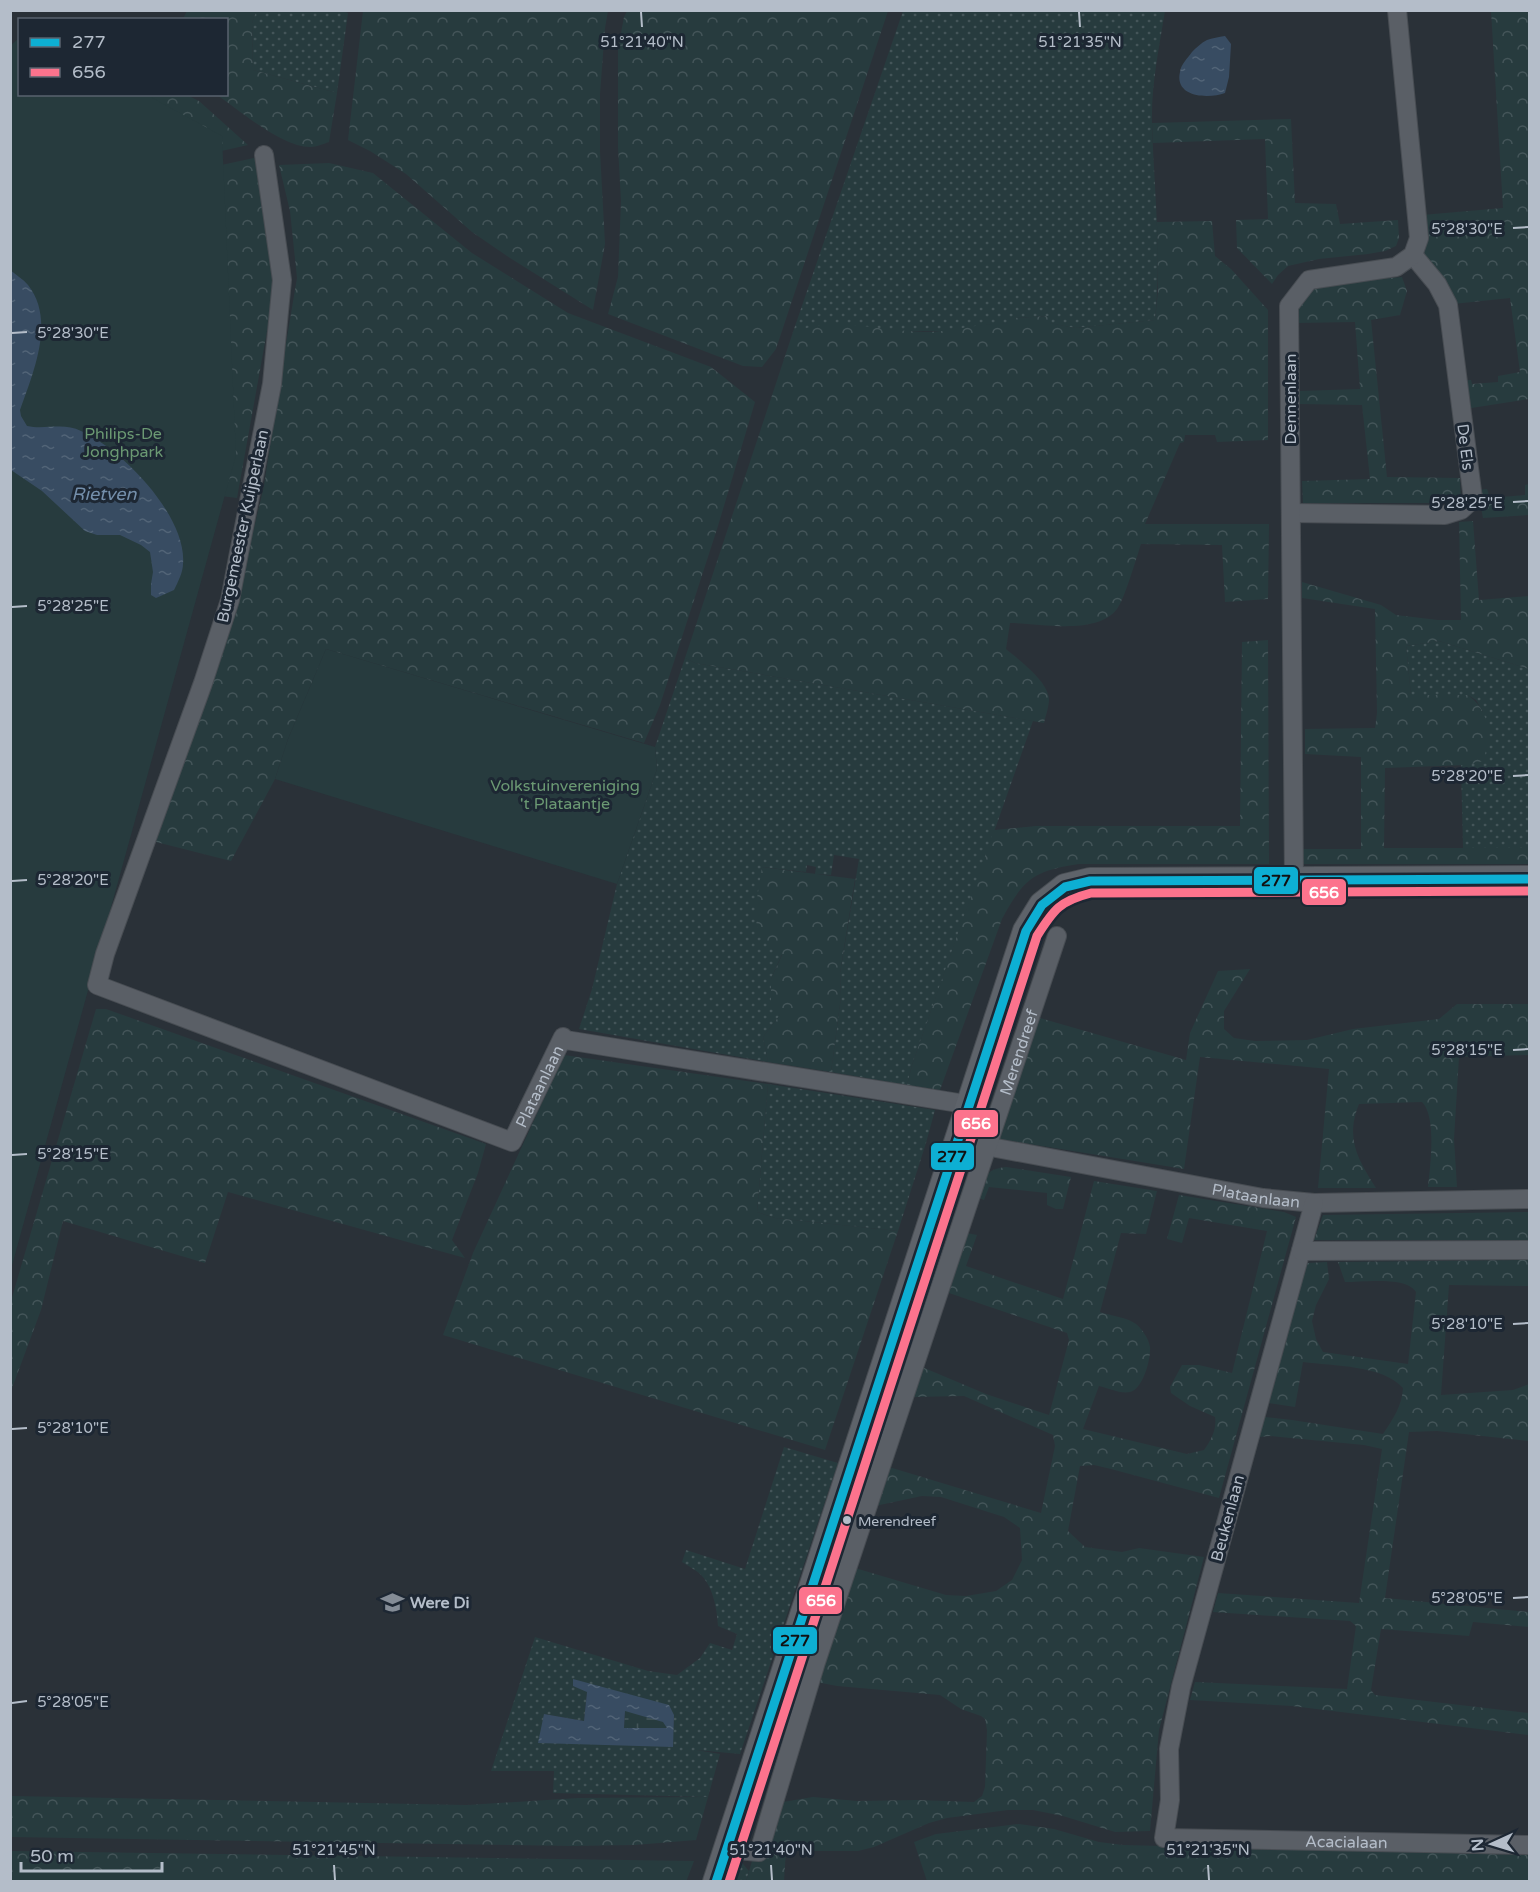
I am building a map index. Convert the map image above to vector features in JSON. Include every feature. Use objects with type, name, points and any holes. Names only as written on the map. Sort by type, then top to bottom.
[{"type":"street","points":[[1397,10],[1419,238],[1413,255]]},
{"type":"street","name":"Burgemeester Kuijperlaan","points":[[97,985],[109,943],[203,683],[230,600],[272,384],[282,280],[264,155]]},
{"type":"street","name":"Dennenlaan","points":[[1294,879],[1289,306],[1309,280],[1396,267],[1413,255]]},
{"type":"street","name":"De Els","points":[[1291,513],[1445,515],[1461,510],[1473,499],[1448,305],[1437,284],[1413,255]]},
{"type":"street","points":[[1294,879],[1530,879]]},
{"type":"street","name":"Merendreef","points":[[716,1881],[1026,931],[1042,905],[1065,887],[1090,881],[1294,879]]},
{"type":"street","name":"Merendreef","points":[[726,1849],[759,1852],[816,1662],[1057,936]]},
{"type":"street","name":"Plataanlaan","points":[[97,985],[513,1142],[563,1036],[566,1040],[971,1105]]},
{"type":"street","name":"Plataanlaan","points":[[959,1141],[1263,1198],[1314,1203],[1530,1199]]},
{"type":"street","name":"Beukenlaan","points":[[1164,1838],[1170,1800],[1169,1749],[1181,1687],[1314,1203]]},
{"type":"street","points":[[1301,1251],[1530,1250]]},
{"type":"street","name":"Acacialaan","points":[[1164,1838],[1530,1845]]},
{"type":"green space","points":[[340,10],[348,13],[337,93],[253,70],[252,23],[256,11]]},
{"type":"green space","points":[[187,11],[256,11],[252,23],[253,70],[337,93],[329,142],[311,147],[300,146],[275,135],[218,96],[228,96],[228,18],[184,18]]},
{"type":"green space","points":[[363,11],[608,11],[600,94],[600,151],[605,244],[593,310],[472,232],[406,174],[348,140]]},
{"type":"green space","points":[[627,11],[888,11],[776,349],[762,367],[743,366],[608,314],[618,277],[621,201],[618,147],[618,49]]},
{"type":"green space","points":[[903,11],[1165,11],[1152,110],[1158,247],[1155,320],[1075,328],[1049,323],[1048,316],[1014,318],[1014,323],[950,331],[793,332]]},
{"type":"green space","points":[[1491,11],[1529,11],[1529,399],[1465,409],[1460,381],[1471,380],[1472,384],[1498,382],[1498,376],[1520,372],[1510,298],[1453,304],[1446,283],[1422,251],[1422,215],[1503,208]]},
{"type":"green space","name":"Philips-De Jonghpark","points":[[18,39],[18,96],[149,96],[222,136],[236,455],[11,1269],[10,46]]},
{"type":"green space","points":[[86,96],[189,96],[199,101],[248,145],[124,173]]},
{"type":"green space","points":[[1291,119],[1295,203],[1336,204],[1340,224],[1398,220],[1399,238],[1396,246],[1385,251],[1319,259],[1288,266],[1272,284],[1237,248],[1236,220],[1268,219],[1265,139],[1153,143],[1152,123]]},
{"type":"green space","points":[[254,158],[260,166],[276,281],[237,498],[183,491],[184,173]]},
{"type":"green space","points":[[329,163],[373,173],[472,253],[568,313],[711,367],[755,402],[660,705],[644,743],[326,649],[288,739],[275,779],[231,861],[156,842],[233,617],[264,486],[297,278],[290,211],[279,165]]},
{"type":"green space","points":[[1212,221],[1215,256],[1231,269],[1268,310],[1268,440],[1217,442],[1215,435],[1185,435],[1184,442],[1180,443],[1145,524],[1269,524],[1268,599],[1225,602],[1222,545],[1141,544],[1120,604],[1108,617],[1096,623],[1067,626],[1010,623],[1006,649],[1032,671],[1047,692],[1049,702],[1044,723],[695,663],[685,658],[793,332],[816,326],[842,325],[934,332],[1014,323],[1014,318],[1049,316],[1050,323],[1075,328],[1155,320],[1158,291],[1157,222]]},
{"type":"green space","points":[[1402,277],[1407,291],[1400,315],[1371,320],[1387,477],[1460,478],[1461,503],[1303,503],[1302,481],[1370,479],[1362,405],[1299,404],[1299,391],[1360,389],[1355,322],[1296,323],[1296,310],[1310,287]]},
{"type":"green space","points":[[1529,484],[1529,515],[1483,518],[1478,490],[1487,489],[1490,498],[1525,495],[1525,485]]},
{"type":"green space","points":[[1473,521],[1479,600],[1529,596],[1529,669],[1439,641],[1406,646],[1411,695],[1468,695],[1481,709],[1488,734],[1483,761],[1468,765],[1385,768],[1384,848],[1529,848],[1529,864],[1297,864],[1296,849],[1361,849],[1361,757],[1305,754],[1305,729],[1375,728],[1377,713],[1375,609],[1302,598],[1302,582],[1381,605],[1396,615],[1461,620],[1459,522]]},
{"type":"green space","points":[[1268,640],[1269,864],[1079,864],[1051,870],[1032,879],[1017,894],[1002,919],[940,1090],[907,1085],[994,830],[1036,826],[1240,826],[1242,642]]},
{"type":"green space","points":[[1439,641],[1529,669],[1529,848],[1463,848],[1461,765],[1468,765],[1483,712],[1476,700],[1468,695],[1411,695],[1406,646]]},
{"type":"green space","name":"Volkstuinvereniging 't Plataantje","points":[[326,649],[655,747],[657,769],[617,884],[275,779],[288,739]]},
{"type":"green space","points":[[685,658],[695,663],[1033,721],[912,1065],[907,1085],[831,1072],[841,997],[840,973],[859,859],[834,855],[831,875],[815,874],[816,867],[807,865],[806,872],[762,867],[761,882],[782,954],[771,979],[780,1015],[763,1037],[768,1062],[579,1029],[592,989],[617,884],[657,769],[655,747]]},
{"type":"green space","points":[[762,867],[855,879],[840,973],[841,997],[831,1072],[768,1062],[763,1037],[780,1015],[771,1004],[771,979],[782,955],[758,934],[755,911]]},
{"type":"green space","points":[[1250,969],[1224,1011],[1224,1029],[1234,1038],[1255,1041],[1307,1040],[1353,1029],[1439,1019],[1457,1004],[1529,1004],[1529,1055],[1459,1057],[1454,1139],[1457,1187],[1428,1187],[1431,1130],[1427,1109],[1422,1102],[1359,1104],[1355,1116],[1353,1138],[1359,1158],[1376,1188],[1318,1188],[1329,1069],[1200,1057],[1184,1169],[993,1138],[1026,1014],[1186,1060],[1190,1033],[1218,971]]},
{"type":"green space","points":[[96,1009],[106,1009],[486,1144],[478,1173],[452,1240],[465,1258],[228,1192],[205,1263],[63,1221],[41,1310],[11,1391],[11,1301]]},
{"type":"green space","points":[[564,1055],[768,1084],[757,1212],[775,1218],[898,1231],[825,1450],[443,1335],[473,1253]]},
{"type":"green space","points":[[768,1084],[935,1110],[898,1231],[775,1218],[757,1212]]},
{"type":"green space","points":[[1006,1167],[1071,1177],[1063,1209],[1047,1205],[1047,1193],[989,1187],[984,1200],[979,1198],[986,1176],[993,1170]]},
{"type":"green space","points":[[1094,1181],[1157,1191],[1146,1234],[1121,1233],[1100,1312],[1124,1318],[1136,1324],[1147,1338],[1150,1352],[1148,1366],[1135,1390],[1122,1392],[1099,1386],[1083,1429],[1187,1454],[1204,1450],[1213,1434],[1215,1417],[1190,1406],[1171,1393],[1170,1387],[1182,1365],[1199,1365],[1232,1373],[1267,1231],[1189,1218],[1182,1243],[1167,1239],[1179,1195],[1284,1212],[1296,1217],[1219,1498],[1094,1465],[1080,1466],[1068,1531],[1085,1547],[1122,1552],[1139,1548],[1204,1557],[1159,1730],[1150,1831],[1115,1832],[1063,1816],[1033,1810],[1008,1810],[947,1818],[929,1823],[874,1847],[858,1851],[786,1851],[784,1881],[746,1882],[752,1861],[752,1843],[765,1805],[813,1797],[857,1801],[974,1802],[982,1796],[985,1787],[987,1730],[985,1719],[981,1716],[961,1709],[940,1695],[816,1682],[855,1568],[946,1595],[966,1596],[996,1591],[1012,1580],[1022,1560],[1020,1528],[1004,1517],[941,1497],[922,1496],[875,1506],[889,1467],[1041,1513],[1055,1446],[1053,1435],[964,1396],[911,1397],[922,1367],[986,1394],[1049,1415],[1069,1340],[1067,1333],[949,1293],[967,1233],[977,1235],[966,1266],[1063,1299]]},
{"type":"green space","points":[[1529,1212],[1529,1240],[1314,1240],[1323,1215]]},
{"type":"green space","points":[[1529,1260],[1529,1286],[1449,1285],[1441,1395],[1513,1390],[1529,1384],[1529,1441],[1437,1431],[1409,1432],[1385,1598],[1529,1612],[1529,1627],[1473,1622],[1469,1636],[1381,1629],[1371,1690],[1375,1695],[1529,1713],[1529,1735],[1292,1706],[1190,1700],[1195,1682],[1347,1689],[1356,1626],[1350,1621],[1213,1612],[1218,1593],[1359,1603],[1382,1449],[1364,1445],[1270,1436],[1259,1437],[1265,1417],[1383,1434],[1399,1407],[1403,1388],[1394,1380],[1370,1371],[1303,1362],[1295,1407],[1269,1403],[1307,1263],[1327,1262],[1329,1279],[1316,1305],[1312,1321],[1316,1339],[1323,1352],[1408,1364],[1416,1292],[1411,1287],[1394,1282],[1345,1282],[1338,1262]]},
{"type":"green space","points":[[784,1447],[838,1463],[740,1754],[696,1750],[720,1754],[708,1797],[553,1793],[554,1771],[491,1771],[535,1637],[648,1671],[677,1675],[700,1658],[710,1643],[732,1650],[737,1634],[718,1626],[715,1605],[708,1584],[699,1573],[682,1562],[686,1550],[745,1569]],"holes":[[[587,1691],[674,1715],[672,1747],[544,1714],[584,1721]]]},
{"type":"green space","points":[[625,1710],[664,1722],[667,1728],[624,1728]]},
{"type":"green space","points":[[11,1796],[467,1805],[578,1798],[708,1797],[696,1840],[635,1845],[573,1846],[11,1837]]},
{"type":"green space","points":[[1019,1824],[1054,1829],[1099,1842],[1123,1845],[1529,1855],[1529,1881],[927,1881],[914,1842],[936,1834]]},
{"type":"green space","points":[[11,1851],[694,1861],[686,1882],[11,1882]]},
{"type":"green space","points":[[738,1858],[749,1871],[746,1881],[729,1882]]},
{"type":"water","points":[[1225,36],[1231,44],[1229,77],[1225,93],[1202,96],[1187,92],[1180,81],[1183,64],[1192,52],[1209,39]]},
{"type":"water","name":"Rietven","points":[[10,270],[28,285],[36,299],[40,314],[39,347],[31,380],[20,410],[21,416],[27,426],[68,427],[81,431],[115,453],[149,486],[175,526],[181,545],[183,567],[174,590],[156,598],[151,595],[153,572],[150,552],[120,535],[97,535],[85,531],[42,491],[11,470]]},
{"type":"water","points":[[573,1679],[669,1705],[674,1715],[673,1747],[538,1743],[544,1714],[584,1721],[587,1692],[573,1686]],"holes":[[[625,1711],[663,1722],[667,1728],[624,1728]]]},
{"type":"transit line","name":"277","points":[[716,1882],[1026,931],[1042,905],[1065,887],[1090,881],[1530,879]]},
{"type":"transit line","name":"656","points":[[729,1882],[1037,936],[1048,919],[1065,903],[1091,893],[1530,891]]},
{"type":"place","name":"Merendreef","points":[[847,1520]]},
{"type":"place","name":"Were Di","points":[[392,1602]]}]
